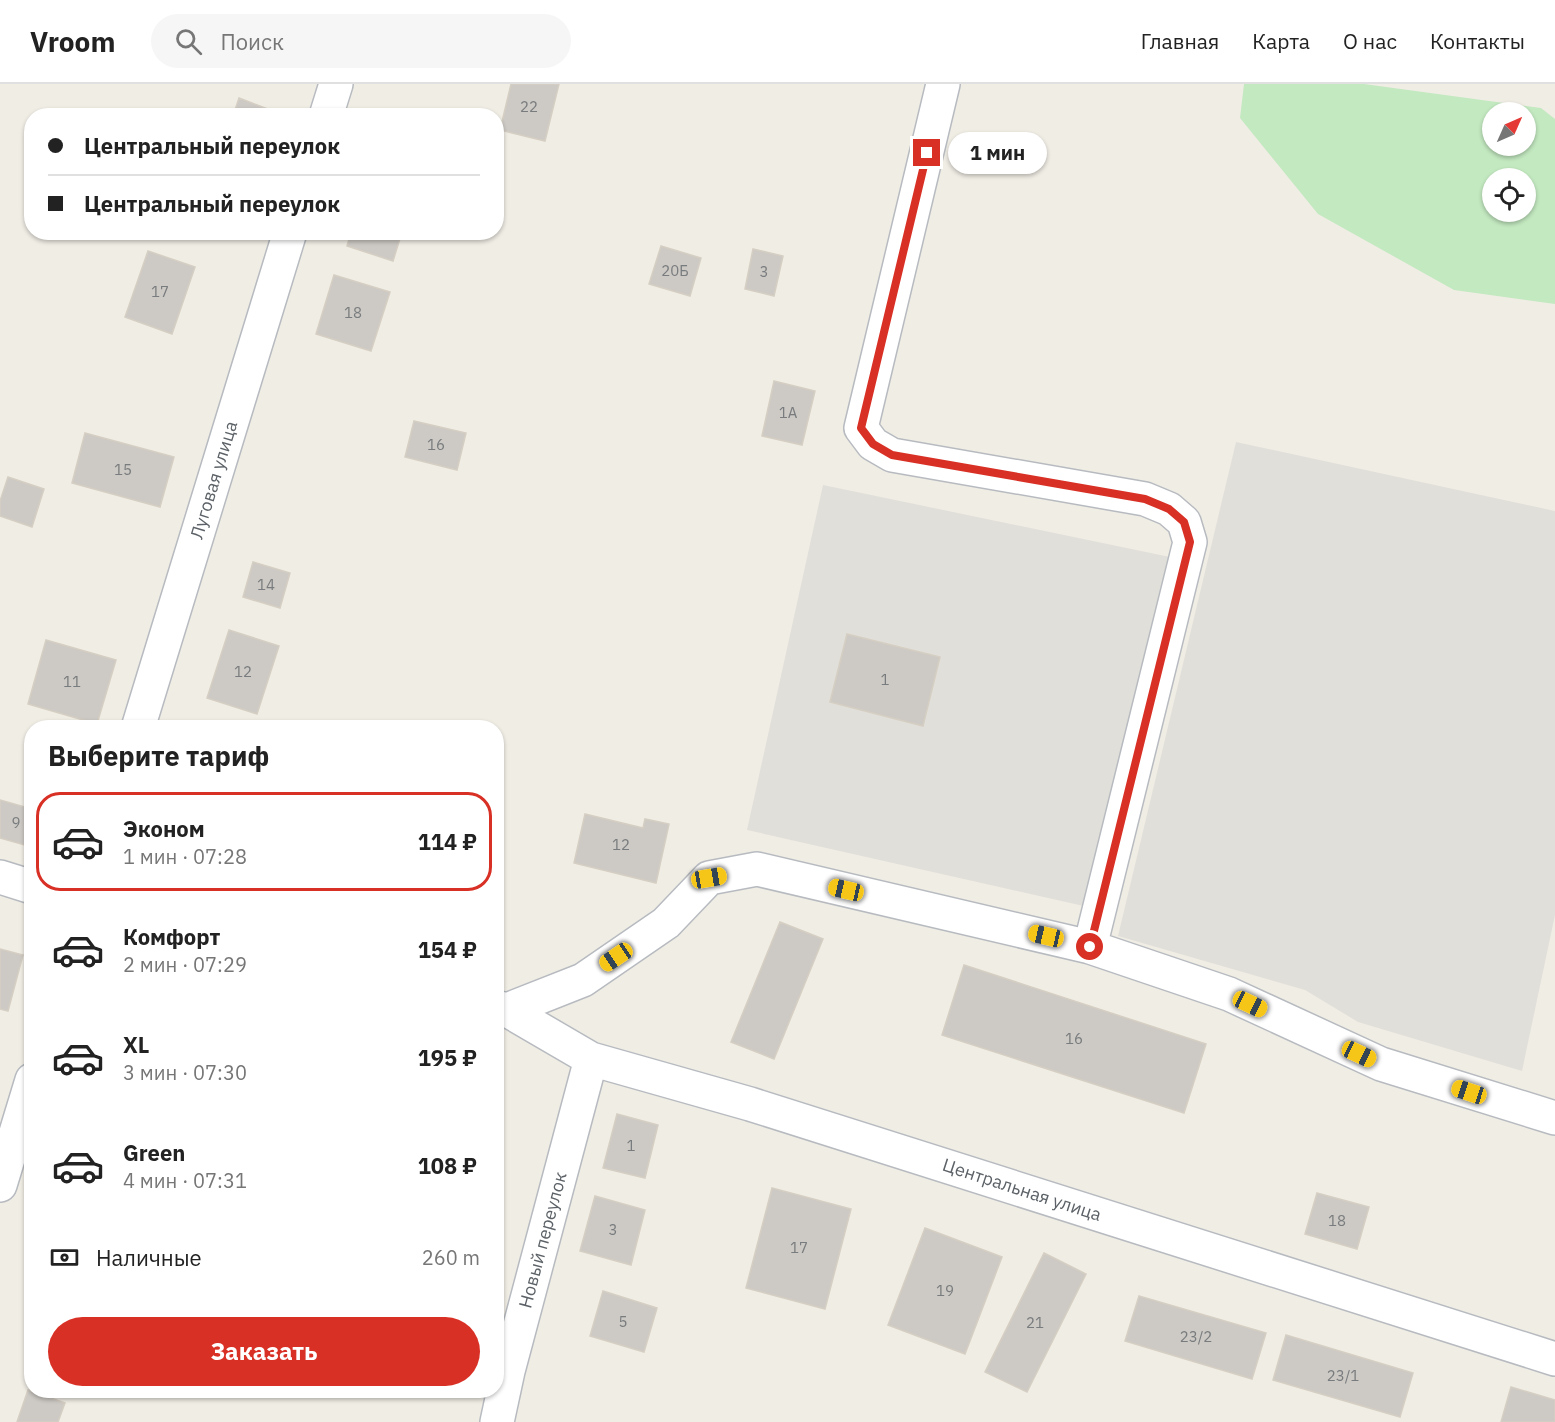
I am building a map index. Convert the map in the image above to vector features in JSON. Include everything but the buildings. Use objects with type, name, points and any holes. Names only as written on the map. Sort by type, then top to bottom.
[{"type":"street","points":[[328,108],[336,84]]},
{"type":"street","points":[[943,84],[861,428],[873,444],[892,455],[1145,499],[1169,509],[1184,522],[1190,542],[1090,947]]},
{"type":"street","name":"Луговая улица","points":[[140,720],[288,240]]},
{"type":"street","points":[[504,1007],[583,980],[666,923],[709,878],[757,869],[1090,947],[1228,994],[1381,1064],[1555,1118]]},
{"type":"street","points":[[0,878],[24,885]]},
{"type":"street","name":"Центральная улица","points":[[504,1009],[591,1059],[750,1104],[1555,1359]]},
{"type":"street","name":"Новый переулок","points":[[504,1388],[591,1059]]},
{"type":"street","points":[[0,1185],[24,1106]]},
{"type":"street","name":"Новый переулок","points":[[496,1422],[502,1398]]},
{"type":"shaded area","points":[[1236,442],[1555,511],[1555,915],[1522,1071],[1358,1022],[1305,990],[1118,936]]},
{"type":"shaded area","points":[[823,485],[1170,557],[1088,907],[747,830]]},
{"type":"green space","points":[[1244,84],[1364,84],[1497,102],[1482,102],[1482,156],[1536,156],[1536,107],[1541,108],[1555,119],[1555,304],[1454,290],[1318,214],[1240,118]]},
{"type":"route","points":[[927,153],[861,428],[873,444],[892,455],[1145,499],[1169,509],[1184,522],[1190,542],[1090,947]]}]
